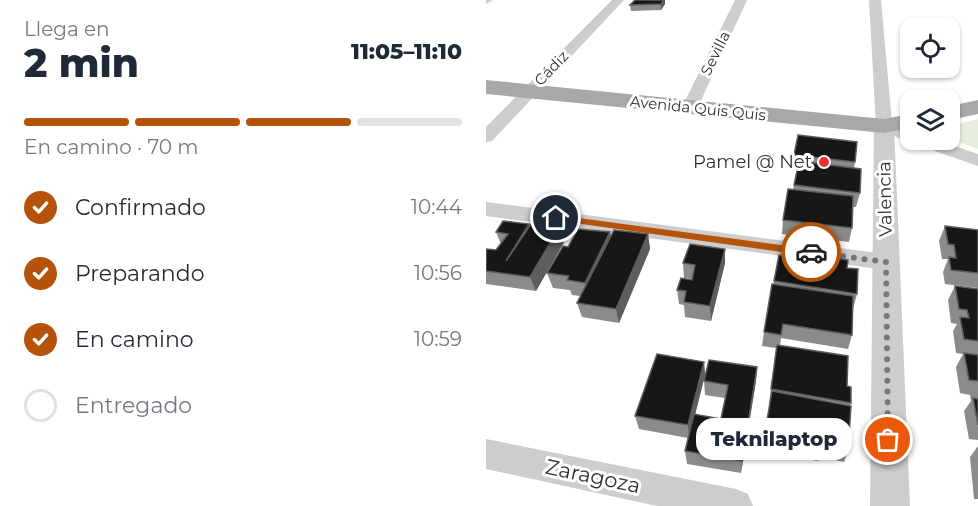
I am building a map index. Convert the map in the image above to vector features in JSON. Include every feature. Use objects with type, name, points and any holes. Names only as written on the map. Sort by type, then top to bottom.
[{"type":"main road","name":"Avenida Quis Quis","points":[[486,87],[900,128]]},
{"type":"main road","points":[[960,111],[978,107]]},
{"type":"street","name":"Cádiz","points":[[486,137],[618,0]]},
{"type":"street","name":"Sevilla","points":[[690,107],[741,0]]},
{"type":"street","name":"Valencia","points":[[875,0],[900,119]]},
{"type":"street","name":"Valencia","points":[[890,506],[886,262],[900,145]]},
{"type":"street","points":[[950,150],[978,160]]},
{"type":"street","points":[[486,209],[886,262]]},
{"type":"street","name":"Zaragoza","points":[[486,454],[736,506]]},
{"type":"green space","points":[[978,119],[978,149],[960,143],[960,124]]},
{"type":"building","points":[[635,0],[664,0],[661,4],[630,5]]},
{"type":"building","points":[[798,135],[857,142],[855,162],[794,155]]},
{"type":"building","points":[[799,161],[861,169],[860,193],[794,185]]},
{"type":"building","points":[[788,189],[853,196],[852,228],[783,220]]},
{"type":"building","points":[[503,221],[529,224],[506,261],[531,224],[559,228],[530,277],[486,271],[486,249],[496,250],[508,234],[496,232]]},
{"type":"building","points":[[945,226],[978,230],[978,273],[951,270],[949,257],[956,258],[954,245],[948,244]]},
{"type":"building","points":[[578,229],[610,232],[585,283],[567,280],[569,276],[547,273],[563,246],[568,247]]},
{"type":"building","points":[[614,230],[648,234],[616,309],[577,303]]},
{"type":"building","points":[[690,244],[725,249],[710,306],[684,302],[686,291],[677,290],[681,278],[692,280],[695,265],[683,263]]},
{"type":"building","points":[[789,253],[828,261],[829,257],[848,260],[847,268],[858,269],[857,294],[774,281],[779,255],[789,256]]},
{"type":"building","points":[[772,284],[853,296],[852,335],[783,324],[781,335],[764,332]]},
{"type":"building","points":[[955,286],[978,289],[978,341],[964,339],[960,317],[969,318],[967,310],[959,309]]},
{"type":"building","points":[[777,345],[848,356],[847,386],[851,387],[851,403],[771,389]]},
{"type":"building","points":[[964,353],[978,355],[978,381],[969,380]]},
{"type":"building","points":[[657,354],[704,362],[688,425],[635,416]]},
{"type":"building","points":[[709,360],[757,367],[742,461],[685,451],[694,414],[721,419],[728,385],[704,381]]},
{"type":"building","points":[[772,391],[851,406],[848,450],[822,445],[822,449],[803,446],[803,440],[765,432]]},
{"type":"building","points":[[973,398],[978,399],[978,425]]},
{"type":"way so far","points":[[811,252],[886,262],[888,440]]},
{"type":"place","name":"Pamel @ Net","points":[[824,162]]},
{"type":"place","name":"Teknilaptop","points":[[888,440]]},
{"type":"route","points":[[556,218],[811,252]]}]
